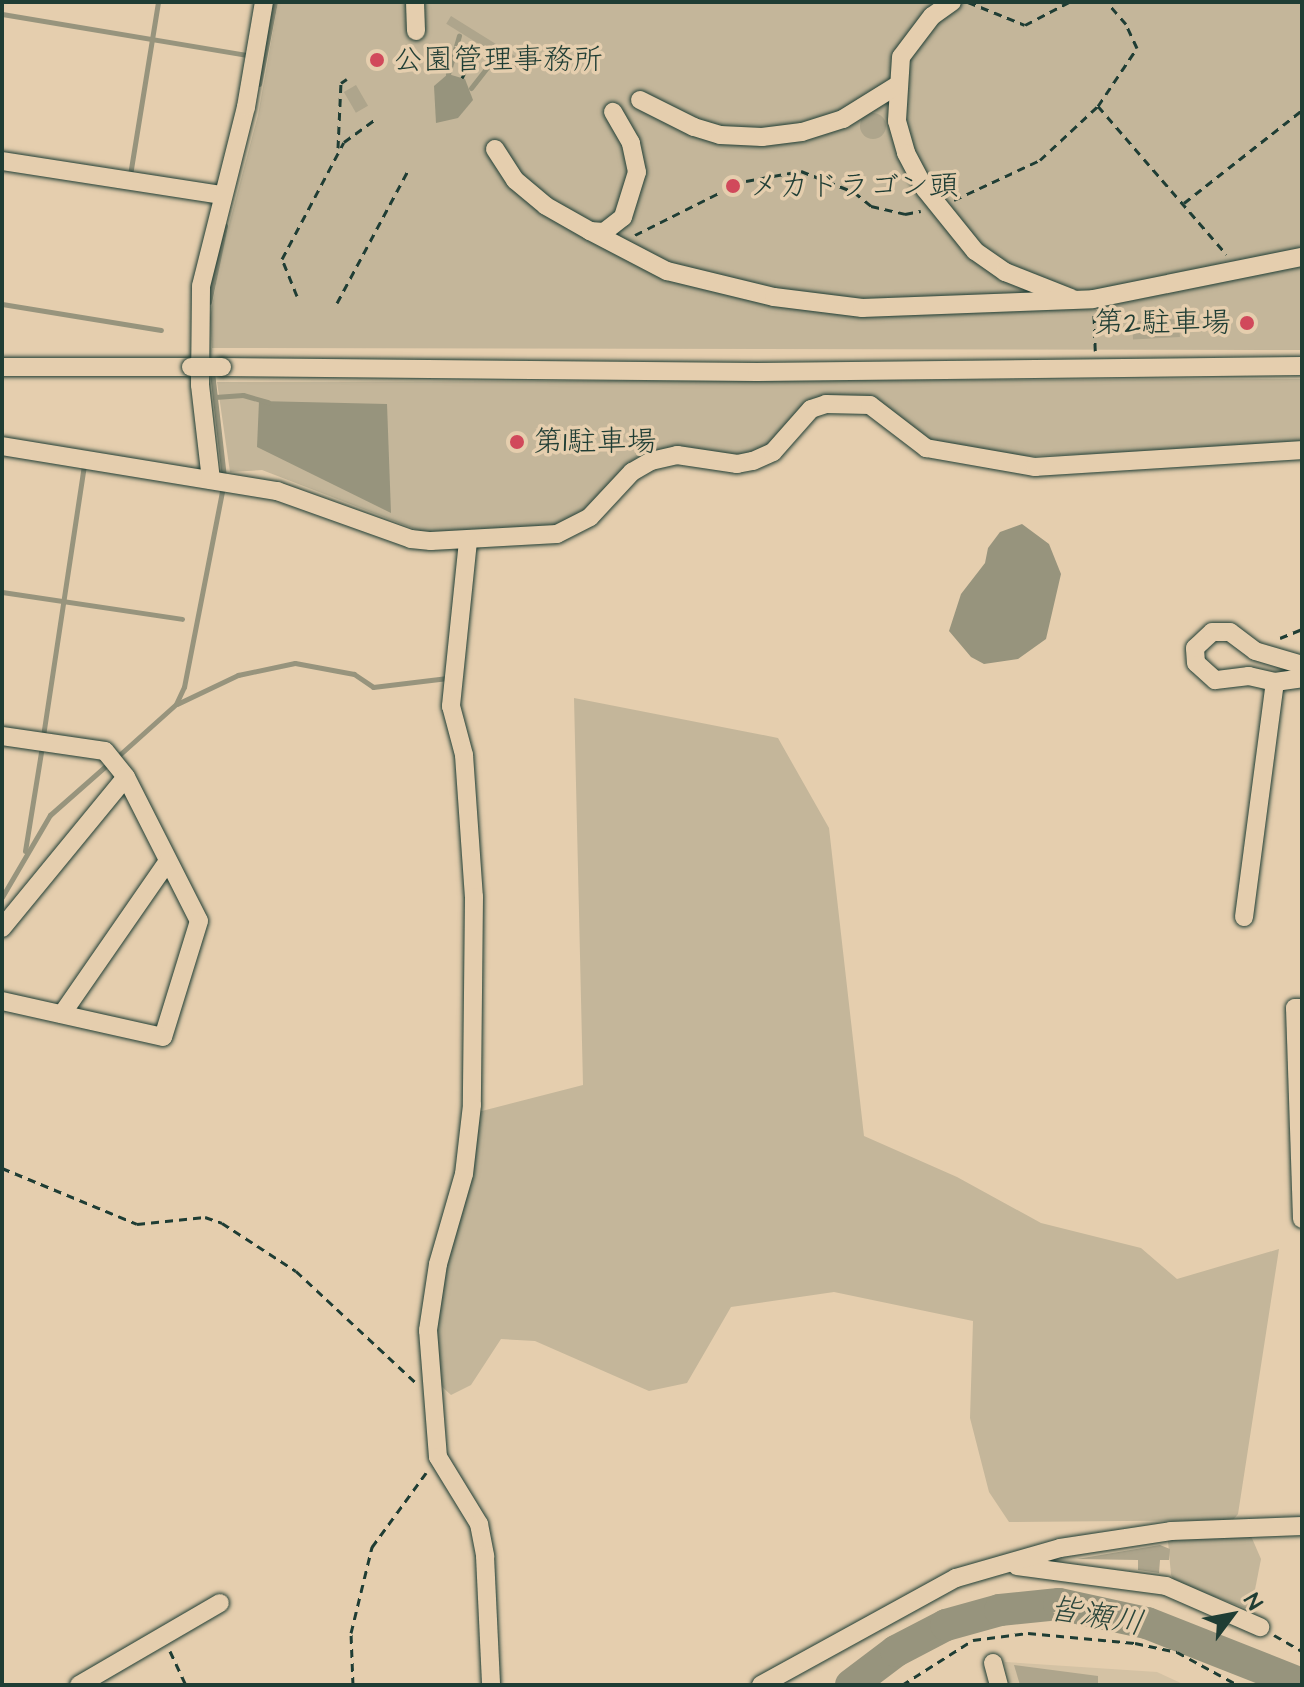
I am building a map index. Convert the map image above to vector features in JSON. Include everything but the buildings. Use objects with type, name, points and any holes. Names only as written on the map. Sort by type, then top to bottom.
[{"type":"street","points":[[220,480],[198,321],[221,195],[246,107],[264,2]]},
{"type":"street","points":[[415,2],[416,31]]},
{"type":"street","points":[[952,2],[932,16],[901,57],[897,121],[906,153],[956,232],[1005,272],[1074,299]]},
{"type":"street","points":[[640,100],[720,135],[762,137],[802,132],[843,119],[899,84]]},
{"type":"street","points":[[590,231],[613,229],[634,191],[635,159],[613,112]]},
{"type":"street","points":[[495,149],[523,187],[644,263],[774,297],[862,308],[1001,306],[1093,299],[1302,257]]},
{"type":"street","points":[[2,161],[221,195]]},
{"type":"street","points":[[2,367],[757,372],[1096,365],[1302,366]]},
{"type":"street","points":[[2,446],[277,491],[411,539],[468,541],[557,534],[575,527],[632,472],[651,461],[677,455],[737,464],[753,461],[773,452],[811,409],[826,404],[870,405],[926,448],[1035,467],[1302,450]]},
{"type":"street","points":[[468,541],[451,706],[464,755],[474,897],[472,1105],[464,1174],[438,1264],[428,1330],[436,1400],[438,1457],[479,1524],[491,1685]]},
{"type":"street","points":[[1302,665],[1255,651],[1230,632],[1212,632],[1195,648],[1196,663],[1215,680],[1249,676],[1275,682],[1302,678]]},
{"type":"street","points":[[1244,917],[1275,682]]},
{"type":"street","points":[[2,736],[105,751],[122,772],[199,921],[163,1037],[2,1001]]},
{"type":"street","points":[[2,928],[122,772]]},
{"type":"street","points":[[62,1014],[168,861]]},
{"type":"street","points":[[1302,1008],[1295,1008],[1302,1219]]},
{"type":"street","points":[[761,1685],[921,1594],[956,1578],[1010,1565],[1060,1548],[1171,1531],[1302,1526]]},
{"type":"street","points":[[1010,1565],[1166,1586],[1260,1627]]},
{"type":"street","points":[[79,1685],[220,1603]]},
{"type":"street","points":[[993,1663],[999,1685]]},
{"type":"path","points":[[968,2],[1025,25],[1069,2]]},
{"type":"path","points":[[1075,133],[1098,106],[1137,48],[1126,24],[1107,2]]},
{"type":"path","points":[[462,78],[470,62]]},
{"type":"path","points":[[338,152],[341,83],[347,79]]},
{"type":"path","points":[[1098,106],[1239,269]]},
{"type":"path","points":[[1184,203],[1302,110]]},
{"type":"path","points":[[297,296],[282,259],[344,142],[374,120]]},
{"type":"path","points":[[337,303],[409,169]]},
{"type":"path","points":[[746,181],[757,177]]},
{"type":"path","points":[[614,245],[721,192]]},
{"type":"path","points":[[1093,299],[1096,365]]},
{"type":"path","points":[[2,1168],[137,1224],[205,1217],[222,1223],[296,1271],[436,1400]]},
{"type":"path","points":[[353,1685],[351,1633],[372,1547],[438,1457]]},
{"type":"path","points":[[1260,1627],[1302,1651]]},
{"type":"path","points":[[902,1685],[973,1640],[1028,1633],[1177,1652],[1238,1685]]},
{"type":"path","points":[[163,1636],[186,1685]]},
{"type":"shaded area","points":[[278,2],[1302,2],[1302,350],[212,348],[210,318],[221,255],[258,115]]},
{"type":"shaded area","points":[[448,74],[465,79],[473,100],[458,118],[436,123],[434,86]]},
{"type":"shaded area","points":[[1302,379],[1302,443],[1294,446],[1001,457],[930,440],[872,399],[813,398],[768,449],[749,457],[675,449],[559,526],[428,534],[262,470],[230,472],[217,382]]},
{"type":"shaded area","points":[[259,401],[387,404],[391,513],[257,447]]},
{"type":"shaded area","points":[[1022,524],[1049,544],[1061,574],[1046,639],[1018,659],[984,664],[971,657],[949,631],[961,594],[985,563],[988,548],[1000,532]]},
{"type":"shaded area","points":[[574,698],[778,738],[829,828],[864,1136],[957,1177],[1041,1223],[1141,1248],[1177,1279],[1279,1249],[1238,1514],[1233,1520],[1009,1522],[989,1492],[970,1418],[973,1321],[834,1292],[731,1307],[687,1383],[649,1391],[535,1341],[501,1339],[471,1385],[451,1395],[438,1383],[435,1328],[478,1112],[583,1085]]},
{"type":"shaded area","points":[[1251,1536],[1261,1559],[1251,1610],[1176,1583],[1171,1575],[1168,1541],[1172,1538]]},
{"type":"shaded area","points":[[1005,1662],[1157,1672],[1185,1685],[1011,1685]]},
{"type":"waterway","points":[[130,175],[158,2]]},
{"type":"waterway","points":[[259,84],[275,2]]},
{"type":"waterway","points":[[2,14],[248,55]]},
{"type":"waterway","points":[[448,74],[459,36]]},
{"type":"waterway","points":[[471,88],[496,56]]},
{"type":"waterway","points":[[209,302],[225,226]]},
{"type":"waterway","points":[[2,304],[161,330]]},
{"type":"waterway","points":[[212,372],[224,477]]},
{"type":"waterway","points":[[215,397],[243,395],[268,402]]},
{"type":"waterway","points":[[43,736],[84,465]]},
{"type":"waterway","points":[[117,757],[176,704],[184,687],[223,487]]},
{"type":"waterway","points":[[2,592],[182,619]]},
{"type":"waterway","points":[[177,704],[238,675],[295,663],[354,674],[373,687],[447,678]]},
{"type":"waterway","points":[[25,851],[42,746]]},
{"type":"waterway","points":[[2,897],[50,815],[109,763]]},
{"type":"waterway","name":"皆瀬川","points":[[851,1685],[896,1651],[946,1625],[1000,1610],[1059,1604],[1147,1623],[1302,1684]]},
{"type":"place","name":"公園管理事務所","points":[[377,60]]},
{"type":"place","name":"メカドラゴン頭","points":[[733,186]]},
{"type":"place","name":"第2駐車場","points":[[1247,323]]},
{"type":"place","name":"第1駐車場","points":[[517,442]]}]
